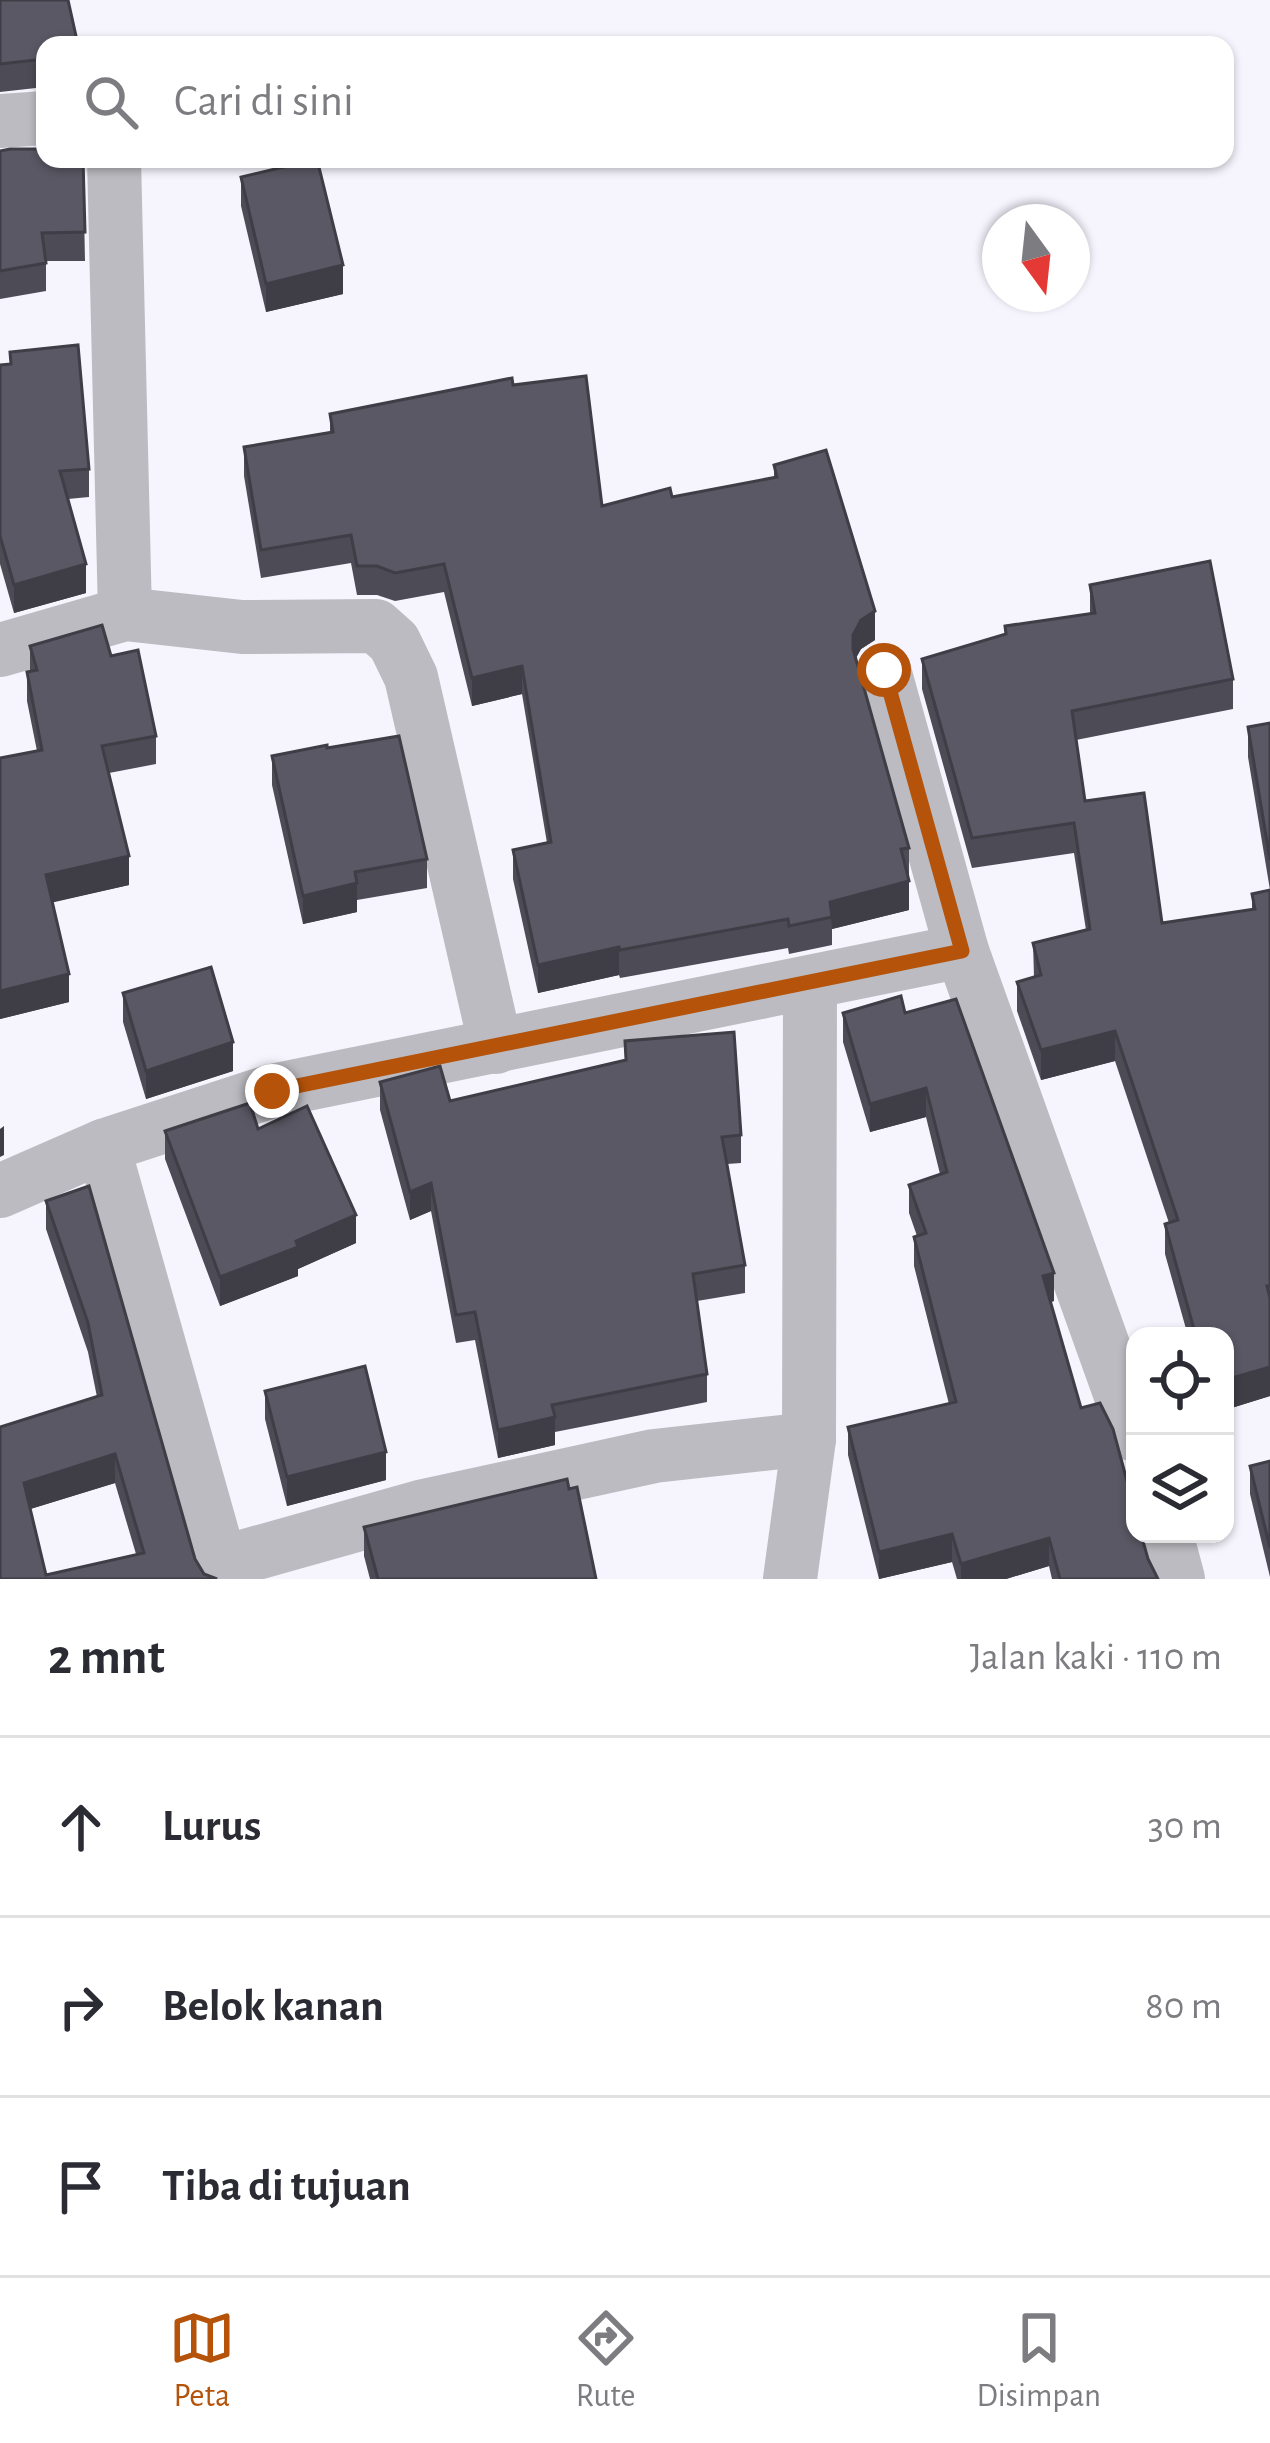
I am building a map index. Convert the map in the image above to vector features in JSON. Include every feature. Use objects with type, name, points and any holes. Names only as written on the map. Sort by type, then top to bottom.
[{"type":"street","points":[[0,121],[36,119]]},
{"type":"street","points":[[114,168],[125,614]]},
{"type":"street","points":[[0,650],[125,614],[242,627],[376,626],[394,642],[411,676],[496,1046]]},
{"type":"street","points":[[884,670],[962,951],[1126,1410]]},
{"type":"street","points":[[0,1191],[103,1146],[272,1091],[962,951]]},
{"type":"street","points":[[790,1579],[809,1438],[810,984]]},
{"type":"street","points":[[103,1146],[223,1571],[420,1508],[654,1456],[809,1438]]},
{"type":"street","points":[[1168,1543],[1178,1579]]},
{"type":"building","points":[[0,0],[68,0],[76,36],[36,36],[36,60],[0,64]]},
{"type":"building","points":[[36,149],[36,168],[83,168],[85,232],[42,233],[46,263],[0,271],[0,151]]},
{"type":"building","points":[[279,168],[319,168],[343,265],[266,284],[241,177]]},
{"type":"building","points":[[78,345],[89,469],[60,471],[86,564],[14,585],[0,536],[0,365],[11,364],[10,352]]},
{"type":"building","points":[[586,376],[602,506],[670,488],[672,497],[777,477],[774,465],[826,450],[875,611],[861,620],[853,635],[853,649],[909,848],[901,849],[909,881],[830,902],[832,917],[789,926],[788,919],[538,965],[513,850],[551,842],[522,666],[472,678],[444,564],[395,573],[377,566],[357,566],[351,535],[261,550],[244,447],[333,432],[330,414],[512,378],[513,385]]},
{"type":"building","points":[[1210,561],[1233,679],[1072,711],[1085,801],[1144,793],[1162,923],[1255,909],[1252,894],[1270,890],[1270,1367],[1234,1377],[1234,1327],[1193,1327],[1165,1224],[1178,1220],[1115,1031],[1041,1050],[1017,982],[1041,975],[1033,943],[1090,929],[1074,823],[972,838],[922,659],[1006,634],[1005,626],[1095,613],[1090,585]]},
{"type":"building","points":[[102,625],[111,656],[138,650],[156,736],[102,746],[129,856],[46,875],[69,974],[0,991],[0,758],[42,750],[27,672],[37,670],[30,646]]},
{"type":"building","points":[[1270,723],[1270,860],[1248,727]]},
{"type":"building","points":[[399,736],[427,859],[355,872],[357,883],[303,896],[272,756]]},
{"type":"building","points":[[211,967],[233,1042],[146,1071],[123,993]]},
{"type":"building","points":[[901,996],[905,1013],[956,999],[1054,1273],[1043,1276],[1081,1408],[1100,1403],[1113,1429],[1126,1477],[1126,1543],[1144,1543],[1158,1579],[1060,1579],[1049,1538],[961,1564],[952,1534],[879,1552],[848,1427],[956,1402],[914,1237],[926,1233],[909,1185],[947,1172],[926,1088],[870,1104],[843,1013]]},
{"type":"building","points":[[734,1032],[741,1135],[722,1137],[745,1265],[693,1274],[707,1374],[552,1405],[555,1417],[498,1430],[475,1312],[456,1315],[431,1183],[410,1192],[380,1082],[440,1066],[450,1101],[626,1060],[625,1041]]},
{"type":"building","points":[[250,1103],[258,1129],[307,1106],[356,1215],[296,1241],[298,1247],[220,1277],[165,1131]]},
{"type":"building","points":[[89,1186],[195,1559],[204,1574],[217,1579],[0,1579],[0,1427],[102,1395],[88,1323],[46,1201]],"holes":[[[115,1454],[144,1553],[46,1575],[24,1483]]]},
{"type":"building","points":[[365,1366],[386,1452],[287,1477],[265,1391]]},
{"type":"building","points":[[1270,1461],[1270,1548],[1250,1466]]},
{"type":"building","points":[[567,1479],[569,1489],[577,1487],[596,1579],[378,1579],[364,1527]]},
{"type":"route","points":[[272,1091],[962,951],[884,670]]}]
